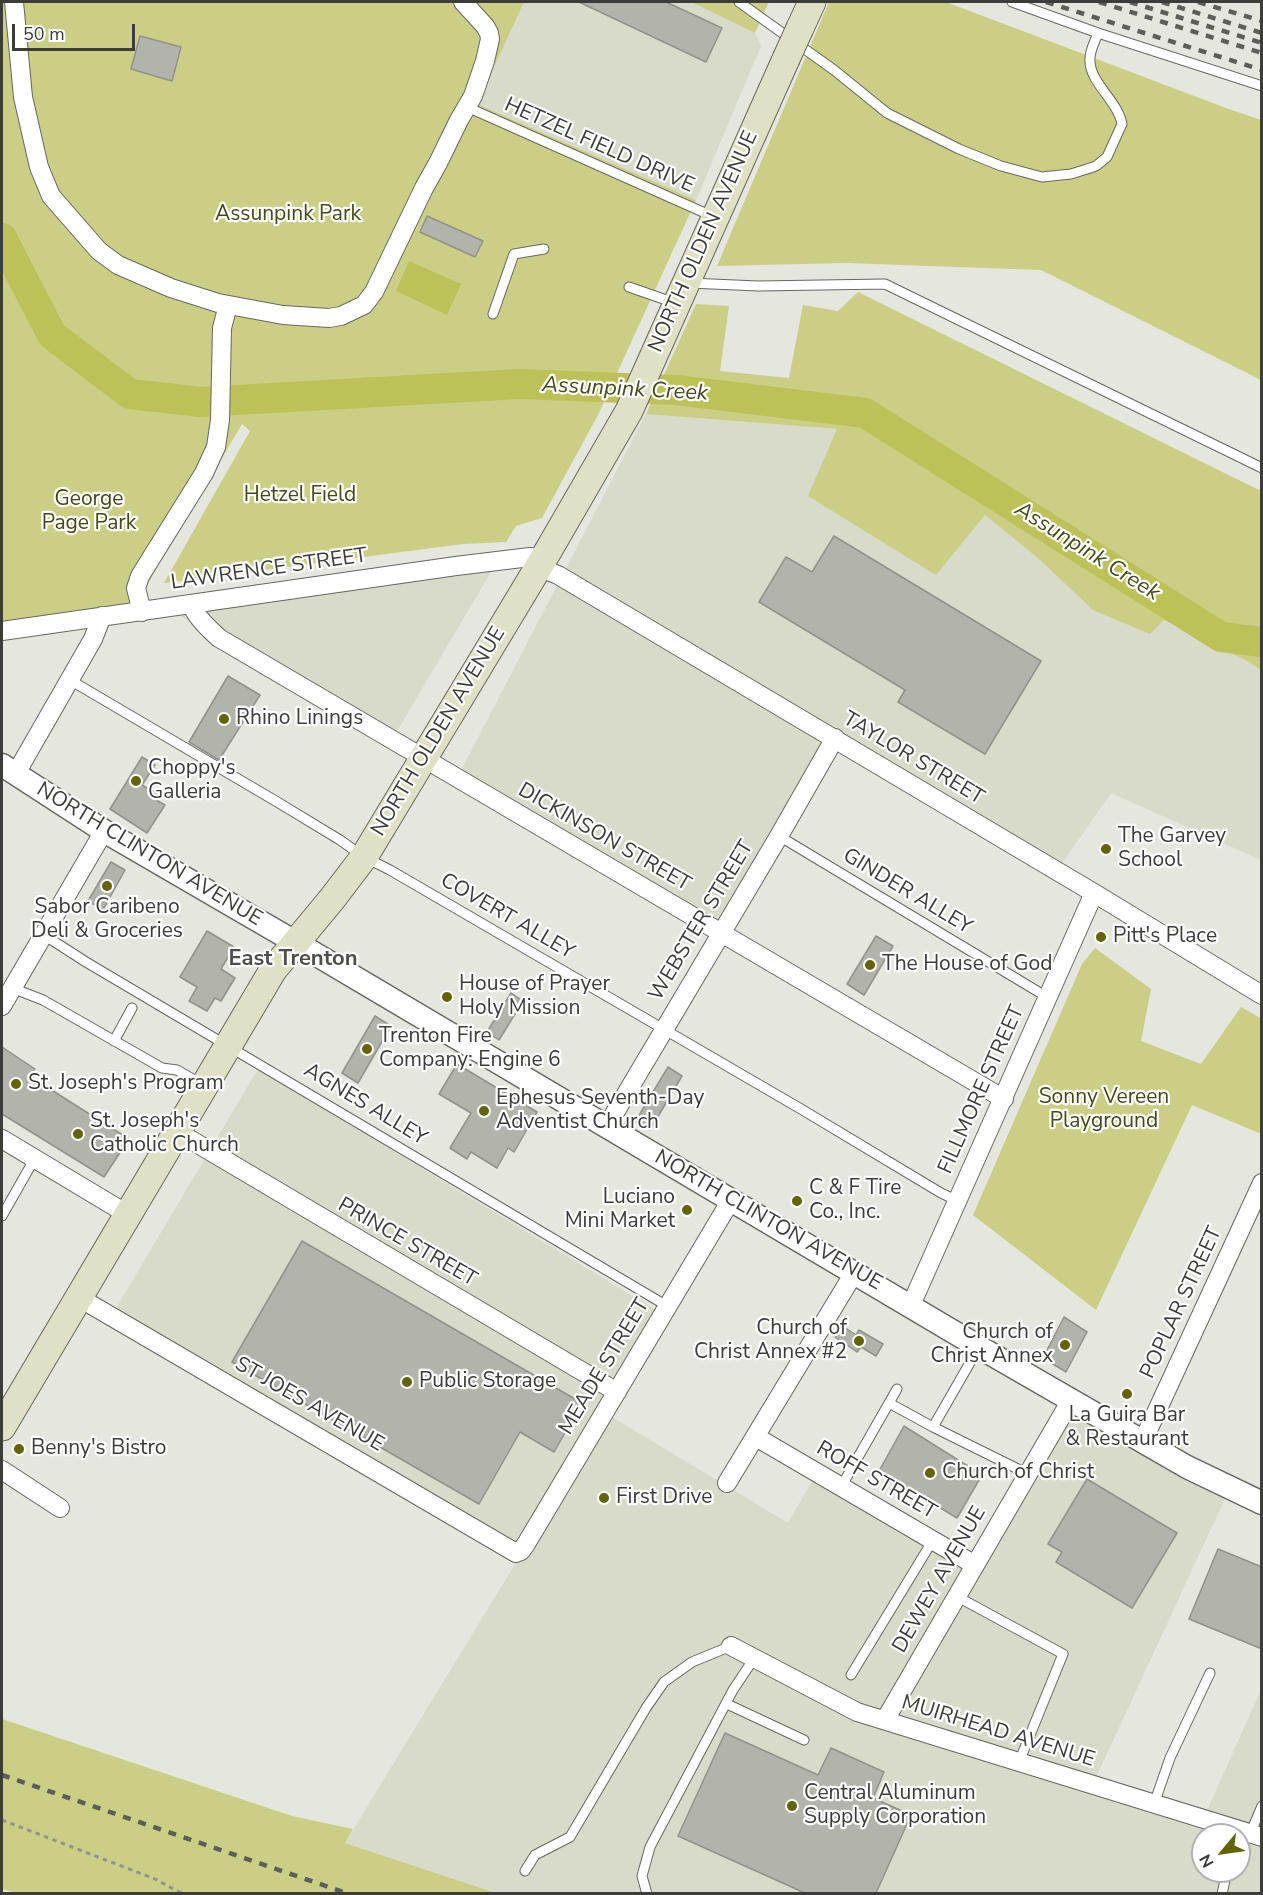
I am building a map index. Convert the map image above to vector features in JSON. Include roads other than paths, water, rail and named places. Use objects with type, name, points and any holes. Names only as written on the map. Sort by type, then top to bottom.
[{"type":"main road","name":"NORTH OLDEN AVENUE","points":[[2,1427],[273,970],[364,857],[629,411],[813,2]]},
{"type":"street","points":[[14,2],[23,98],[39,167],[51,196],[99,251],[118,265],[171,288],[228,305],[283,315],[329,318],[341,316],[364,305],[374,292],[424,188],[473,96],[490,39],[485,26],[463,2]]},
{"type":"street","points":[[142,612],[136,588],[140,576],[216,447],[220,420],[222,328],[228,305]]},
{"type":"street","name":"LAWRENCE STREET","points":[[2,631],[493,561],[530,557],[541,562]]},
{"type":"street","name":"TAYLOR STREET","points":[[541,562],[581,588],[1094,892],[1262,995]]},
{"type":"street","name":"DICKINSON STREET","points":[[191,604],[208,629],[219,638],[1004,1099]]},
{"type":"street","points":[[8,770],[70,680],[93,639],[102,616]]},
{"type":"street","name":"WEBSTER STREET","points":[[607,1126],[835,738]]},
{"type":"street","name":"NORTH CLINTON AVENUE","points":[[8,770],[104,831],[296,942],[979,1347],[1187,1467],[1262,1503]]},
{"type":"street","points":[[2,1006],[104,831]]},
{"type":"street","name":"FILLMORE STREET","points":[[911,1305],[1094,892]]},
{"type":"street","name":"PRINCE STREET","points":[[176,1131],[617,1392]]},
{"type":"street","points":[[2,1139],[127,1214]]},
{"type":"street","name":"POPLAR STREET","points":[[1143,1441],[1262,1183]]},
{"type":"street","name":"MEADE STREET","points":[[516,1553],[521,1551],[526,1544],[730,1200]]},
{"type":"street","points":[[727,1483],[854,1273]]},
{"type":"street","name":"ST JOES AVENUE","points":[[78,1297],[516,1553]]},
{"type":"street","name":"DEWEY AVENUE","points":[[885,1720],[1071,1400]]},
{"type":"street","name":"ROFF STREET","points":[[756,1437],[975,1564]]},
{"type":"street","points":[[2,1470],[60,1508]]},
{"type":"street","name":"MUIRHEAD AVENUE","points":[[731,1646],[857,1712],[1213,1823]]},
{"type":"lane","points":[[739,2],[834,70],[887,113],[959,149],[1001,166],[1042,177],[1071,174],[1096,166],[1107,157],[1122,124],[1117,109],[1092,70],[1091,52],[1098,33]]},
{"type":"lane","points":[[1012,2],[1098,33],[1262,86]]},
{"type":"lane","name":"HETZEL FIELD DRIVE","points":[[467,107],[716,218]]},
{"type":"lane","points":[[493,314],[514,254],[544,249]]},
{"type":"lane","points":[[629,287],[682,294],[758,286],[885,284],[1262,468]]},
{"type":"lane","name":"COVERT ALLEY","points":[[70,680],[300,815],[364,857],[958,1201]]},
{"type":"lane","name":"GINDER ALLEY","points":[[779,836],[1047,998]]},
{"type":"lane","name":"AGNES ALLEY","points":[[44,935],[668,1306]]},
{"type":"lane","points":[[12,988],[44,1000],[162,1068],[177,1070],[203,1086]]},
{"type":"lane","points":[[114,1041],[132,1008]]},
{"type":"lane","points":[[2,1216],[35,1158]]},
{"type":"lane","points":[[933,1427],[979,1347]]},
{"type":"lane","points":[[841,1486],[897,1389]]},
{"type":"lane","points":[[889,1403],[1028,1474]]},
{"type":"lane","points":[[851,1675],[933,1540]]},
{"type":"lane","points":[[956,1596],[1063,1654],[1019,1762]]},
{"type":"lane","points":[[525,1871],[535,1855],[570,1837],[646,1708],[664,1682],[692,1662],[731,1646]]},
{"type":"lane","points":[[647,1893],[642,1876],[650,1847],[754,1657]]},
{"type":"lane","points":[[1154,1804],[1170,1758],[1210,1673]]},
{"type":"lane","points":[[727,1704],[804,1740]]},
{"type":"lane","points":[[1251,1827],[1262,1806]]},
{"type":"waterway","name":"Assunpink Creek","points":[[2,238],[52,335],[130,394],[201,402],[519,384],[676,390],[865,413],[1221,637],[1262,642]]},
{"type":"railway","points":[[1046,2],[1262,70]]},
{"type":"railway","points":[[1099,2],[1262,53]]},
{"type":"railway","points":[[1130,2],[1262,43]]},
{"type":"railway","points":[[1162,2],[1262,33]]},
{"type":"railway","points":[[1198,2],[1262,21]]},
{"type":"railway","points":[[2,1775],[349,1894]]},
{"type":"place","name":"Rhino Linings","points":[[224,719]]},
{"type":"place","name":"Choppy's Galleria","points":[[136,781]]},
{"type":"place","name":"The Garvey School","points":[[1106,849]]},
{"type":"place","name":"Sabor Caribeno Deli & Groceries","points":[[107,886]]},
{"type":"place","name":"Pitt's Place","points":[[1101,937]]},
{"type":"place","name":"The House of God","points":[[870,965]]},
{"type":"place","name":"House of Prayer Holy Mission","points":[[447,997]]},
{"type":"place","name":"Trenton Fire Company: Engine 6","points":[[367,1049]]},
{"type":"place","name":"St. Joseph's Program","points":[[16,1084]]},
{"type":"place","name":"Ephesus Seventh-Day Adventist Church","points":[[484,1111]]},
{"type":"place","name":"St. Joseph's Catholic Church","points":[[78,1134]]},
{"type":"place","name":"C & F Tire Co., Inc.","points":[[797,1201]]},
{"type":"place","name":"Luciano Mini Market","points":[[687,1210]]},
{"type":"place","name":"Church of Christ Annex #2","points":[[859,1341]]},
{"type":"place","name":"Church of Christ Annex","points":[[1065,1345]]},
{"type":"place","name":"Public Storage","points":[[407,1382]]},
{"type":"place","name":"La Guira Bar & Restaurant","points":[[1127,1394]]},
{"type":"place","name":"Benny's Bistro","points":[[19,1449]]},
{"type":"place","name":"Church of Christ","points":[[930,1473]]},
{"type":"place","name":"First Drive","points":[[604,1498]]},
{"type":"place","name":"Central Aluminum Supply Corporation","points":[[792,1806]]},
{"type":"district","name":"East Trenton","points":[[293,960]]},
{"type":"park label","name":"Assunpink Park","points":[[288,215]]},
{"type":"park label","name":"Hetzel Field","points":[[300,496]]},
{"type":"park label","name":"George Page Park","points":[[89,512]]},
{"type":"park label","name":"Sonny Vereen Playground","points":[[1104,1110]]}]
